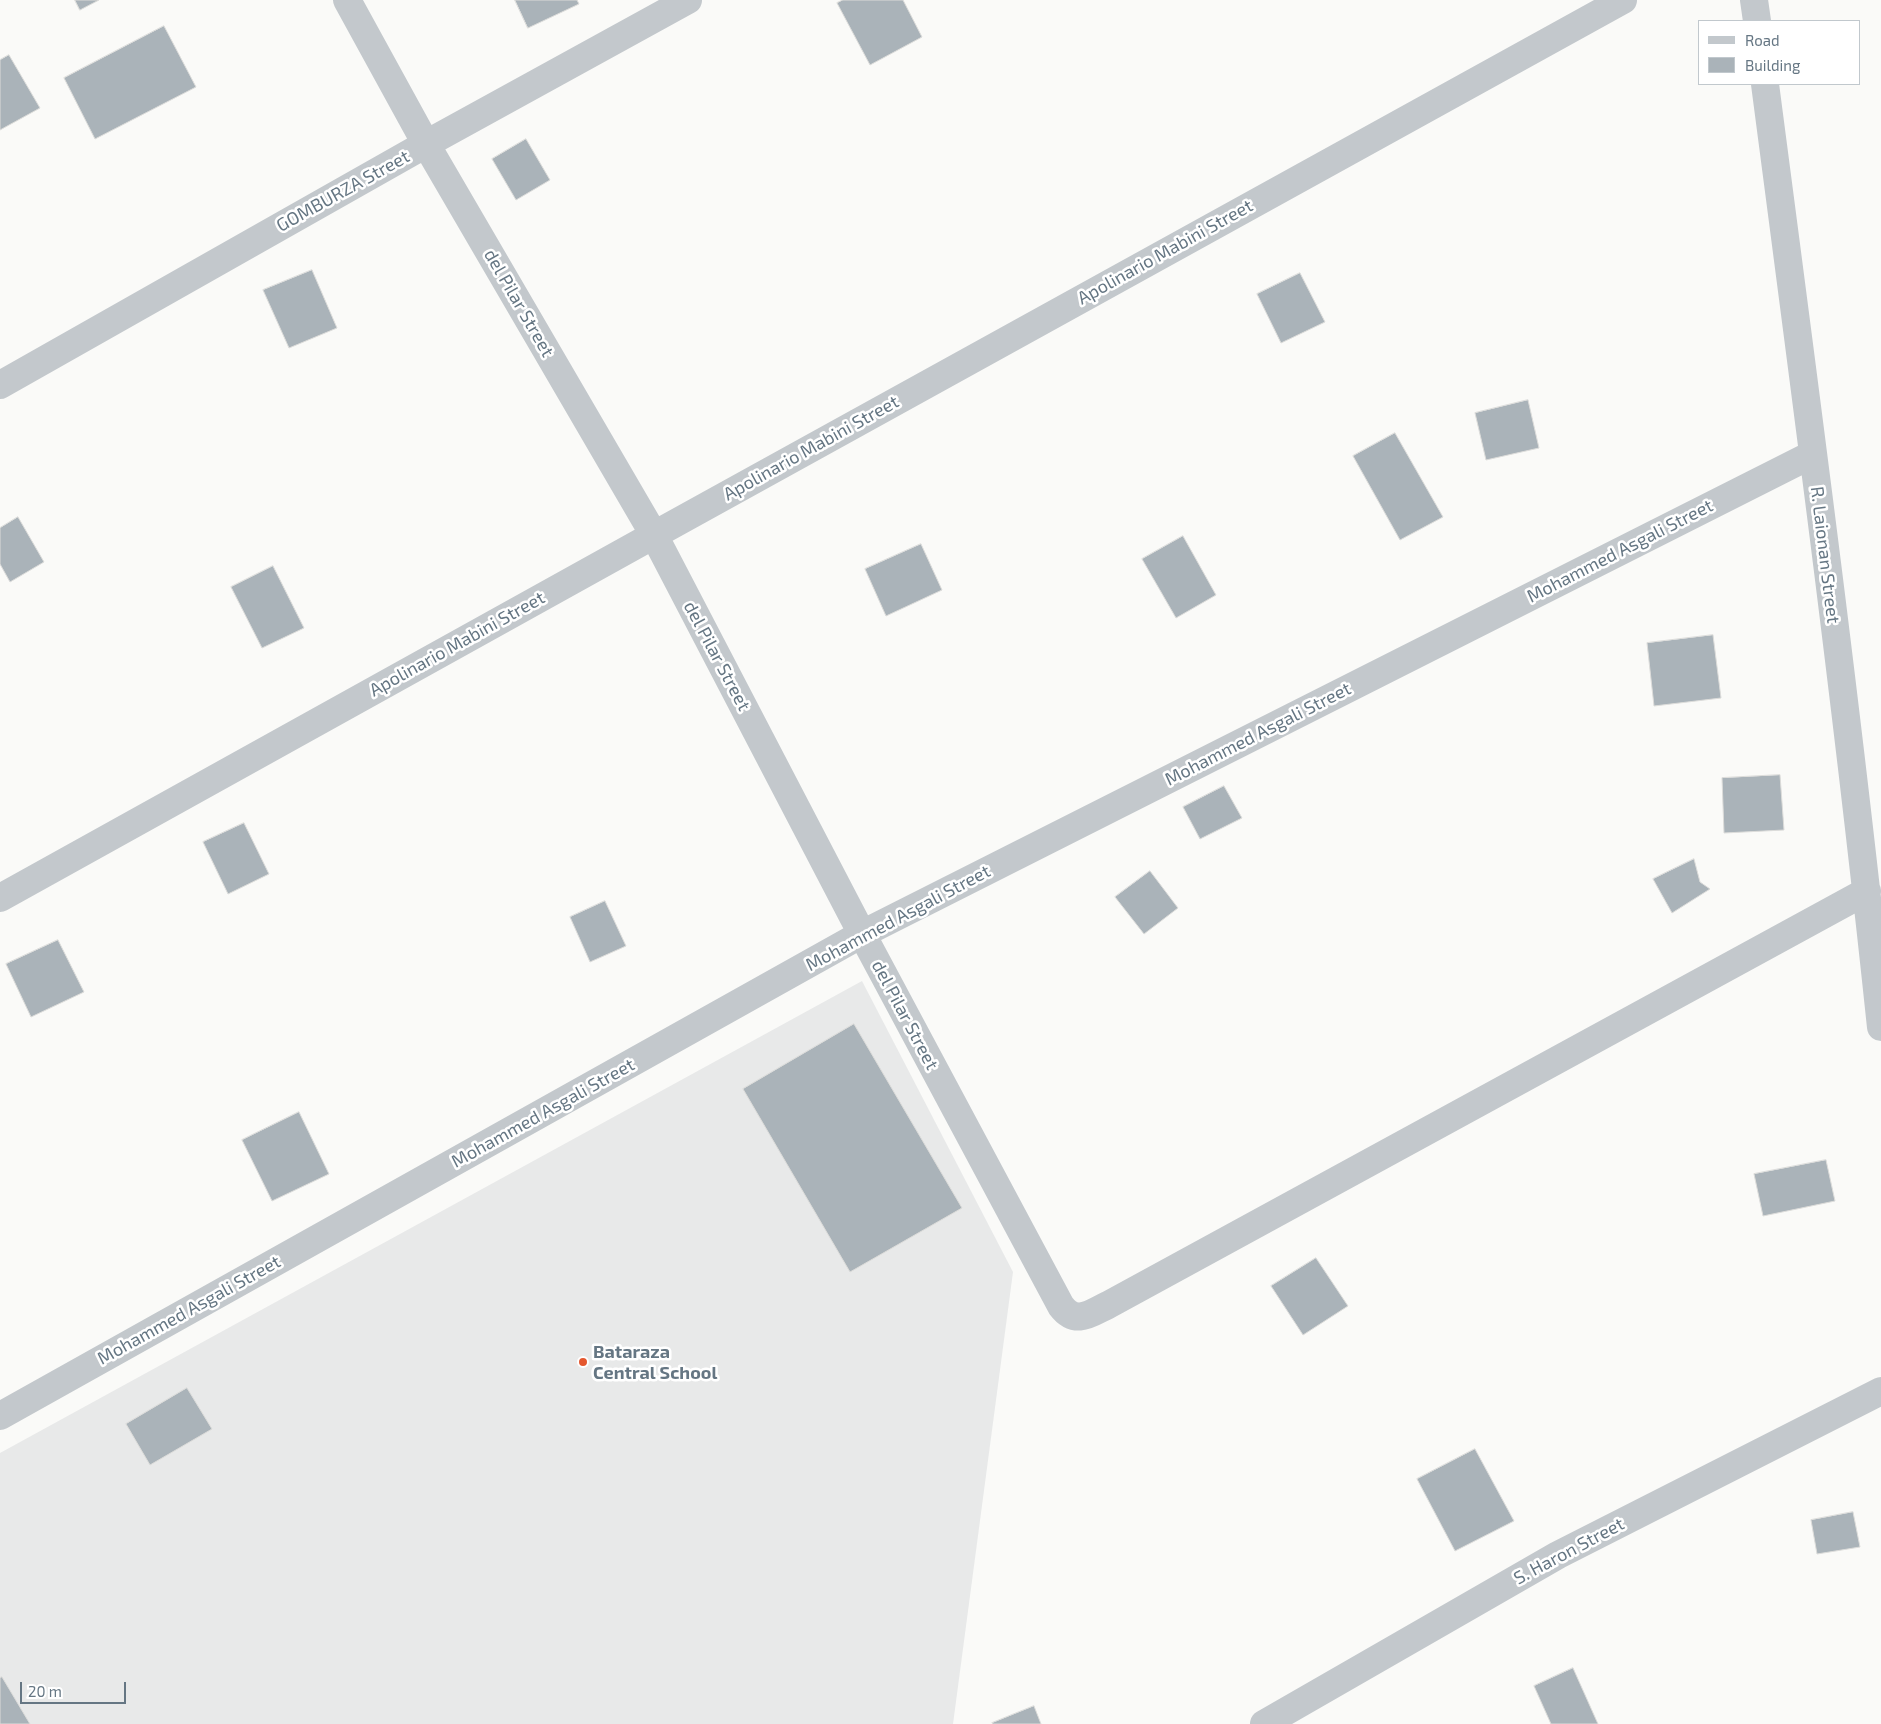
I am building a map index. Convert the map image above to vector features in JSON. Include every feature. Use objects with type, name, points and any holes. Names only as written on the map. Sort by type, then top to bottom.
[{"type":"street","name":"del Pilar Street","points":[[347,0],[426,144],[654,535],[862,934],[1061,1306],[1075,1318],[1083,1317],[1108,1305],[1867,891]]},
{"type":"street","name":"GOMBURZA Street","points":[[0,385],[426,144],[688,0]]},
{"type":"street","name":"Apolinario Mabini Street","points":[[0,898],[1623,0]]},
{"type":"street","points":[[1754,0],[1756,20]]},
{"type":"street","name":"R. Laionan Street","points":[[1765,85],[1867,891],[1881,1027]]},
{"type":"street","name":"Mohammed Asgali Street","points":[[0,1416],[862,934],[1813,454]]},
{"type":"street","name":"S. Haron Street","points":[[1264,1724],[1558,1555],[1881,1391]]},
{"type":"shaded area","name":"Bataraza Central School","points":[[862,981],[1013,1272],[953,1724],[0,1724],[0,1453]]},
{"type":"building","points":[[75,0],[99,0],[80,10]]},
{"type":"building","points":[[515,0],[577,0],[579,4],[528,28]]},
{"type":"building","points":[[843,0],[903,0],[922,37],[870,65],[837,3]]},
{"type":"building","points":[[164,26],[196,87],[95,139],[64,78]]},
{"type":"building","points":[[9,55],[40,108],[0,130],[0,60]]},
{"type":"building","points":[[526,139],[550,180],[516,200],[492,159]]},
{"type":"building","points":[[312,270],[337,328],[289,348],[263,290]]},
{"type":"building","points":[[1300,273],[1325,322],[1281,343],[1257,294]]},
{"type":"building","points":[[1528,400],[1539,448],[1486,460],[1475,413]]},
{"type":"building","points":[[1395,433],[1443,517],[1400,540],[1353,456]]},
{"type":"building","points":[[18,517],[44,562],[10,582],[0,564],[0,528]]},
{"type":"building","points":[[1183,536],[1216,595],[1176,618],[1142,559]]},
{"type":"building","points":[[921,544],[942,590],[886,616],[865,569]]},
{"type":"building","points":[[273,566],[304,628],[262,648],[231,587]]},
{"type":"building","points":[[1713,635],[1721,698],[1654,706],[1647,643]]},
{"type":"building","points":[[1780,775],[1784,830],[1724,833],[1722,778]]},
{"type":"building","points":[[1224,786],[1242,818],[1200,839],[1183,807]]},
{"type":"building","points":[[244,823],[269,874],[228,894],[203,842]]},
{"type":"building","points":[[1694,859],[1700,882],[1710,889],[1672,913],[1653,879]]},
{"type":"building","points":[[1150,871],[1178,908],[1144,934],[1115,897]]},
{"type":"building","points":[[605,901],[626,946],[590,962],[570,917]]},
{"type":"building","points":[[58,940],[84,992],[31,1017],[6,964]]},
{"type":"building","points":[[854,1024],[962,1208],[850,1272],[743,1089]]},
{"type":"building","points":[[299,1112],[329,1174],[272,1201],[242,1140]]},
{"type":"building","points":[[1826,1160],[1835,1201],[1763,1216],[1754,1174]]},
{"type":"building","points":[[1316,1258],[1348,1306],[1303,1335],[1271,1286]]},
{"type":"building","points":[[187,1388],[212,1429],[150,1465],[126,1424]]},
{"type":"building","points":[[1475,1449],[1514,1521],[1455,1551],[1417,1479]]},
{"type":"building","points":[[1853,1512],[1860,1547],[1817,1554],[1811,1520]]},
{"type":"building","points":[[1573,1668],[1598,1724],[1551,1724],[1534,1686]]},
{"type":"building","points":[[2,1677],[30,1724],[0,1724],[0,1678]]},
{"type":"building","points":[[1034,1706],[1041,1724],[992,1723]]},
{"type":"place","name":"Bataraza Central School","points":[[583,1362]]}]
